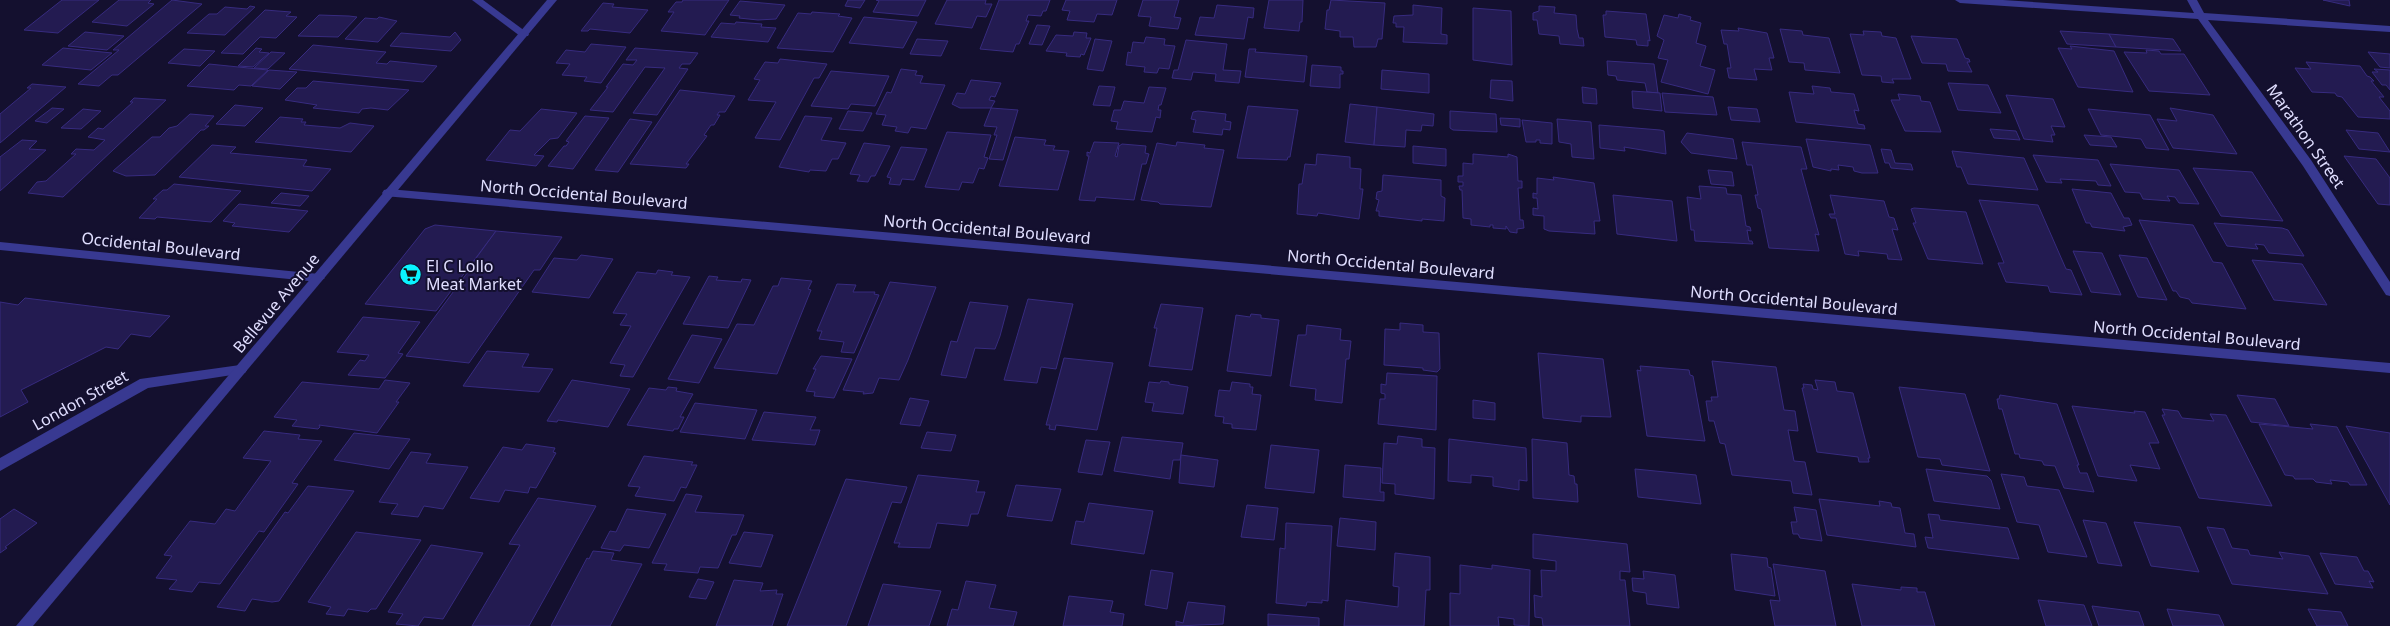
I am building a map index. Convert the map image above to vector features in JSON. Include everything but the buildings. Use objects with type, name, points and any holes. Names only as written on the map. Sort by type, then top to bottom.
[{"type":"street","points":[[477,0],[524,34]]},
{"type":"street","name":"Bellevue Avenue","points":[[24,626],[552,0]]},
{"type":"street","points":[[1960,0],[2200,15],[2390,30]]},
{"type":"street","name":"Marathon Street","points":[[2192,0],[2200,15],[2307,163],[2390,292]]},
{"type":"street","name":"North Occidental Boulevard","points":[[388,193],[2390,368]]},
{"type":"street","name":"Occidental Boulevard","points":[[0,246],[319,278]]},
{"type":"street","name":"London Street","points":[[0,465],[145,383],[240,370]]},
{"type":"place","name":"El C Lollo Meat Market","points":[[410,275]]}]
